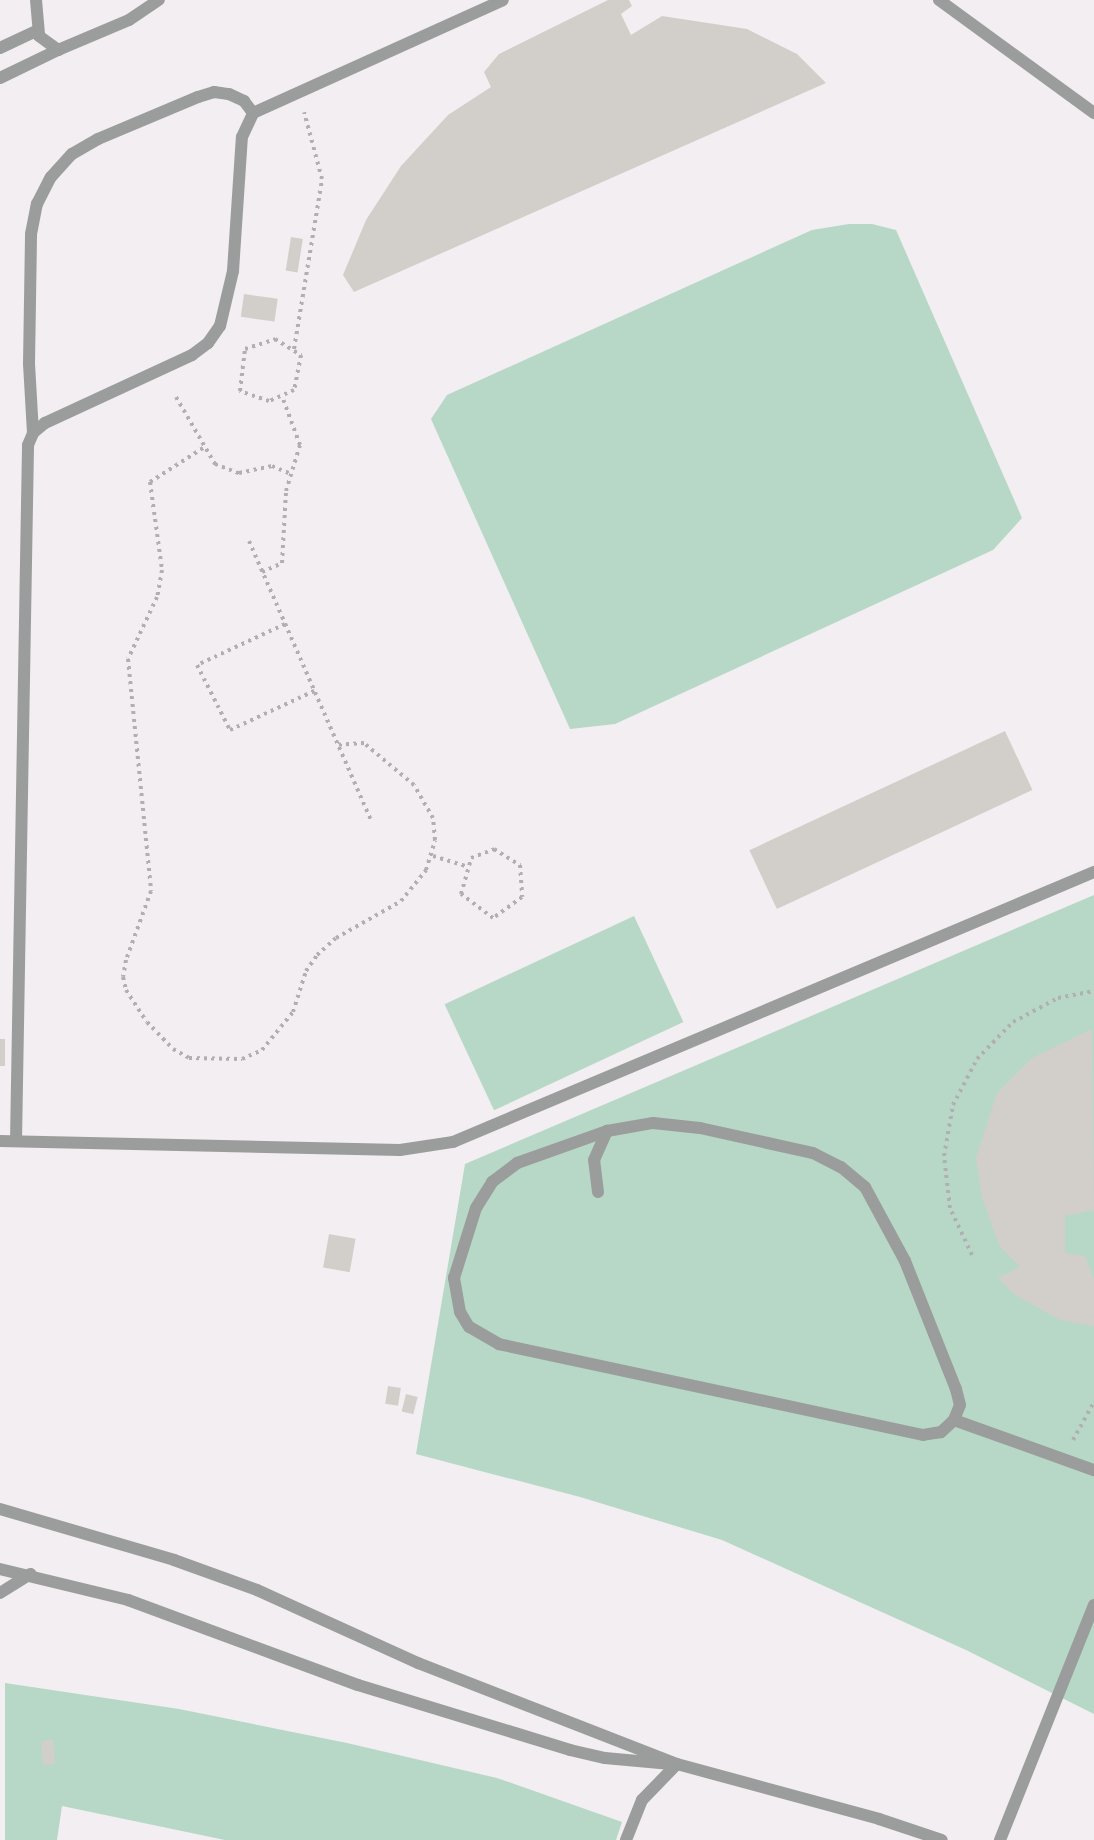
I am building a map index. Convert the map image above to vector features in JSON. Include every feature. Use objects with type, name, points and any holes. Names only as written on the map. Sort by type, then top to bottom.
[{"type":"street","points":[[36,0],[38,30],[44,43],[58,50]]},
{"type":"street","points":[[0,78],[129,20],[159,0]]},
{"type":"street","points":[[468,15],[470,0]]},
{"type":"street","points":[[33,433],[59,416],[192,355],[208,343],[220,326],[233,270],[242,137],[253,113],[502,0]]},
{"type":"street","points":[[939,0],[1094,113]]},
{"type":"street","points":[[0,48],[38,30]]},
{"type":"street","points":[[16,1141],[27,459],[33,433],[29,364],[31,234],[37,204],[51,177],[72,154],[98,139],[213,92],[229,94],[244,101],[253,113]]},
{"type":"street","points":[[0,1141],[400,1150],[453,1142],[1094,872]]},
{"type":"street","points":[[654,1123],[700,1128],[813,1153],[857,1181],[882,1214],[905,1261],[956,1389],[960,1405],[954,1420],[941,1432],[923,1435],[499,1344],[469,1327],[460,1312],[454,1278],[483,1194],[517,1163],[607,1131],[654,1123]]},
{"type":"street","points":[[598,1192],[594,1160],[607,1131]]},
{"type":"street","points":[[954,1420],[1094,1470]]},
{"type":"street","points":[[2,1508],[174,1560],[246,1587],[418,1663],[677,1764],[879,1819],[942,1840]]},
{"type":"street","points":[[0,1569],[128,1600],[348,1682],[570,1750],[632,1762],[677,1764]]},
{"type":"street","points":[[0,1593],[31,1575]]},
{"type":"street","points":[[1000,1840],[1094,1605]]},
{"type":"street","points":[[627,1840],[642,1800],[677,1764]]},
{"type":"path","points":[[294,349],[322,180],[298,91]]},
{"type":"path","points":[[275,339],[294,349],[301,356],[294,390],[269,401],[240,391],[245,349],[275,339]]},
{"type":"path","points":[[262,572],[282,563],[283,513],[300,437],[282,396]]},
{"type":"path","points":[[176,397],[203,448],[215,464],[239,473],[272,466],[291,474]]},
{"type":"path","points":[[203,448],[150,482],[162,570],[156,597],[128,659],[151,891],[126,960],[123,977],[134,1005],[173,1049],[189,1058],[242,1059],[262,1050],[284,1028],[293,1012],[306,971],[317,955],[336,938],[401,901],[416,886],[433,856],[432,818],[414,785],[364,743],[338,746]]},
{"type":"path","points":[[249,541],[371,820]]},
{"type":"path","points":[[285,624],[197,665],[230,730],[314,691]]},
{"type":"path","points":[[495,849],[520,865],[522,897],[493,918],[461,894],[468,867],[471,858],[495,849]]},
{"type":"path","points":[[433,856],[468,867]]},
{"type":"path","points":[[972,1255],[949,1197],[944,1156],[953,1105],[977,1059],[1013,1022],[1058,998],[1094,991]]},
{"type":"path","points":[[1063,1459],[1094,1402]]},
{"type":"green space","points":[[849,224],[872,224],[896,230],[1022,518],[993,550],[615,724],[570,729],[431,419],[447,395],[812,230]]},
{"type":"green space","points":[[1094,895],[1094,1714],[966,1650],[722,1540],[580,1497],[416,1454],[465,1164]]},
{"type":"green space","points":[[634,916],[683,1022],[494,1110],[445,1004]]},
{"type":"green space","points":[[5,1683],[179,1709],[347,1743],[497,1778],[622,1822],[616,1840],[225,1840],[62,1806],[57,1840],[5,1840]]},
{"type":"building","points":[[608,0],[629,0],[632,6],[621,14],[631,35],[662,16],[747,29],[797,54],[826,83],[354,292],[343,275],[366,220],[401,166],[448,115],[491,87],[484,72],[499,54]]},
{"type":"building","points":[[291,237],[303,239],[298,272],[286,271]]},
{"type":"building","points":[[244,294],[278,299],[274,322],[241,317]]},
{"type":"building","points":[[1005,731],[1032,790],[777,909],[749,850]]},
{"type":"building","points":[[1092,1029],[1094,1210],[1065,1216],[1065,1253],[1085,1256],[1094,1280],[1094,1326],[1060,1320],[1014,1294],[998,1278],[1020,1267],[999,1245],[982,1197],[976,1158],[997,1093],[1032,1058]]},
{"type":"building","points":[[0,1039],[5,1039],[5,1066],[0,1066]]},
{"type":"building","points":[[329,1234],[356,1239],[350,1272],[323,1267]]},
{"type":"building","points":[[388,1386],[401,1388],[398,1406],[385,1404]]},
{"type":"building","points":[[406,1394],[418,1397],[413,1414],[402,1411]]},
{"type":"building","points":[[53,1740],[55,1764],[43,1765],[41,1741]]}]
